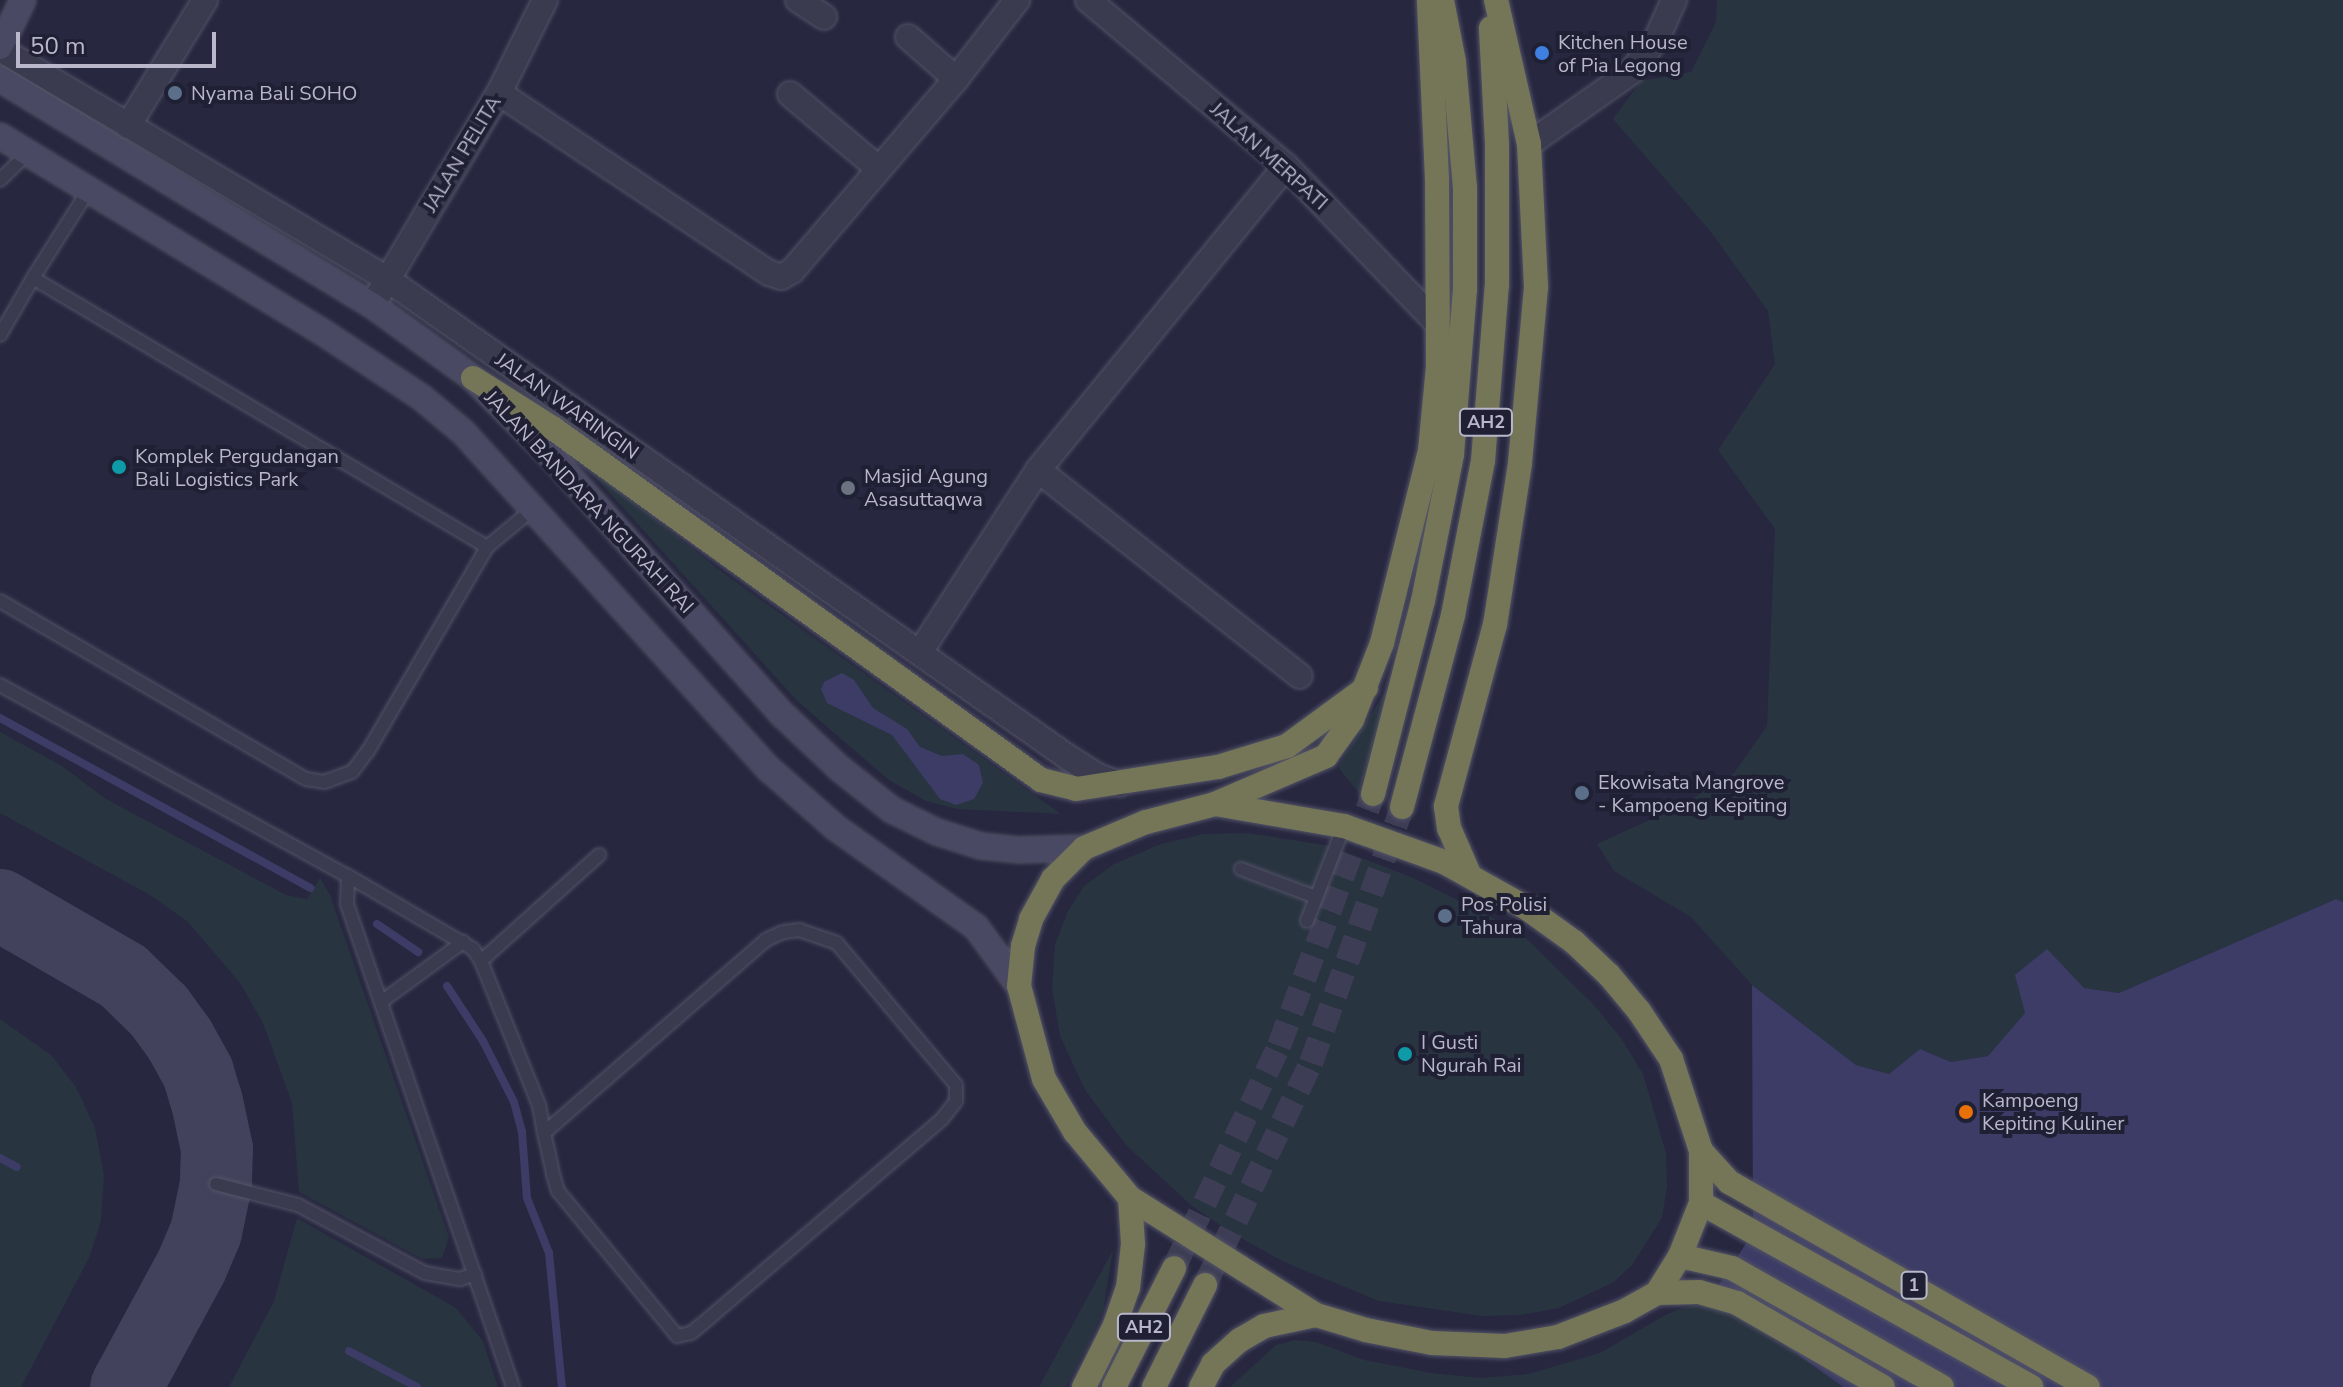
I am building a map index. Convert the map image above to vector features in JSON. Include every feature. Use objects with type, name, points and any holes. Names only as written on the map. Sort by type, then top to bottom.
[{"type":"highway","points":[[1215,804],[1344,826],[1444,862],[1528,909],[1574,942],[1609,975],[1639,1011],[1671,1059],[1701,1151],[1701,1203],[1690,1258],[1657,1293],[1625,1311],[1558,1337],[1505,1346],[1432,1343],[1366,1330],[1316,1315],[1130,1198],[1075,1132],[1044,1079],[1019,986],[1031,919],[1053,879],[1084,848],[1146,822],[1215,804],[1326,756],[1352,720],[1366,688],[1382,643],[1430,451],[1438,367],[1429,0]]},
{"type":"highway","name":"AH2","points":[[1373,794],[1423,601],[1452,454],[1465,290],[1465,188],[1454,62],[1442,0]]},
{"type":"highway","name":"AH2","points":[[1402,807],[1453,615],[1483,461],[1497,285],[1497,144],[1489,0]]},
{"type":"highway","points":[[1470,876],[1449,828],[1446,806],[1495,625],[1520,463],[1536,287],[1529,144],[1496,0]]},
{"type":"highway","points":[[473,378],[554,429],[1041,780],[1076,789],[1218,767],[1287,746],[1366,688]]},
{"type":"highway","name":"1","points":[[1701,1151],[1723,1177],[1738,1187],[2088,1387]]},
{"type":"highway","points":[[1084,1387],[1115,1325],[1128,1288],[1133,1244],[1130,1198]]},
{"type":"highway","name":"1","points":[[1701,1203],[2031,1387]]},
{"type":"highway","points":[[1690,1258],[1732,1268],[1942,1387]]},
{"type":"highway","name":"AH2","points":[[1114,1387],[1174,1268]]},
{"type":"highway","name":"AH2","points":[[1154,1387],[1205,1285]]},
{"type":"highway","points":[[1657,1293],[1685,1291],[1716,1294],[1883,1387]]},
{"type":"highway","points":[[1201,1387],[1213,1364],[1240,1340],[1264,1326],[1316,1315]]},
{"type":"main road","points":[[0,48],[23,0]]},
{"type":"main road","name":"JALAN BANDARA NGURAH RAI","points":[[0,79],[372,305],[473,378],[544,448],[783,715],[839,768],[892,810],[937,832],[981,846],[1018,850],[1084,848]]},
{"type":"main road","points":[[0,136],[327,335],[421,397],[463,432],[770,770],[836,828],[976,927],[1019,986]]},
{"type":"street","points":[[128,126],[205,0]]},
{"type":"street","name":"JALAN PELITA","points":[[372,305],[499,93],[545,0]]},
{"type":"street","points":[[798,0],[824,17]]},
{"type":"street","points":[[499,93],[775,275],[792,271],[956,79],[1017,0]]},
{"type":"street","name":"JALAN MERPATI","points":[[1088,0],[1286,166],[1438,324]]},
{"type":"street","points":[[1529,144],[1631,72],[1657,38],[1674,0]]},
{"type":"street","points":[[908,37],[956,79]]},
{"type":"street","name":"JALAN WARINGIN","points":[[0,48],[387,279],[1069,758],[1100,777],[1120,784]]},
{"type":"street","points":[[790,94],[879,169]]},
{"type":"street","points":[[920,652],[1038,470],[1286,166]]},
{"type":"street","points":[[554,429],[568,408]]},
{"type":"street","points":[[1038,470],[1300,676]]},
{"type":"lane","points":[[0,180],[27,154]]},
{"type":"lane","points":[[0,335],[88,191]]},
{"type":"lane","points":[[33,278],[487,547]]},
{"type":"lane","points":[[0,601],[306,779],[324,782],[352,772],[368,751],[487,547],[533,509]]},
{"type":"lane","points":[[0,685],[463,942],[481,961],[539,1105],[544,1133],[558,1191],[677,1336],[691,1333],[942,1119],[956,1101],[956,1085],[837,943],[800,930],[783,932],[766,940],[544,1133]]},
{"type":"lane","points":[[1307,921],[1344,826]]},
{"type":"lane","points":[[481,961],[599,855]]},
{"type":"lane","points":[[1241,869],[1316,897]]},
{"type":"lane","points":[[348,876],[347,904],[513,1387]]},
{"type":"lane","points":[[381,1002],[463,942]]},
{"type":"lane","points":[[216,1184],[298,1205],[425,1273],[460,1279],[475,1274]]},
{"type":"shaded area","points":[[1717,0],[2343,0],[2343,902],[2336,899],[2119,993],[2084,988],[2025,1013],[1988,1056],[1951,1062],[1920,1049],[1889,1074],[1856,1065],[1752,985],[1691,917],[1614,871],[1597,844],[1680,806],[1734,773],[1767,726],[1775,529],[1718,450],[1775,364],[1768,311],[1711,232],[1613,119],[1641,81],[1691,72],[1716,22]]},
{"type":"shaded area","points":[[579,459],[722,572],[1061,814],[957,809],[926,801],[889,780],[797,701]]},
{"type":"shaded area","points":[[842,673],[854,680],[873,708],[907,729],[920,747],[942,756],[963,754],[979,765],[983,783],[974,799],[956,805],[940,799],[892,735],[827,703],[821,689],[824,682]]},
{"type":"shaded area","points":[[1390,684],[1359,793],[1338,767]]},
{"type":"shaded area","points":[[0,732],[62,766],[106,799],[286,895],[307,899],[320,878],[330,895],[449,1237],[442,1258],[422,1259],[299,1192],[292,1103],[263,1023],[240,983],[188,922],[150,895],[0,813]]},
{"type":"shaded area","points":[[1248,833],[1331,846],[1411,877],[1484,913],[1526,938],[1594,1005],[1621,1038],[1643,1074],[1666,1153],[1667,1186],[1662,1218],[1632,1265],[1614,1282],[1559,1308],[1521,1315],[1482,1316],[1379,1301],[1284,1262],[1230,1232],[1192,1206],[1126,1145],[1085,1090],[1060,1036],[1052,988],[1055,944],[1067,913],[1084,886],[1114,864],[1161,844],[1203,834]]},
{"type":"shaded area","points":[[2336,899],[2343,902],[2343,1387],[1843,1387],[1769,1334],[1723,1308],[1706,1304],[1753,1233],[1752,985],[1856,1065],[1889,1074],[1920,1049],[1951,1062],[1988,1056],[2025,1013],[2015,975],[2047,949],[2084,988],[2119,993]]},
{"type":"shaded area","points":[[0,1019],[51,1055],[76,1087],[95,1128],[104,1175],[101,1220],[90,1256],[21,1387],[0,1387]]},
{"type":"shaded area","points":[[297,1218],[456,1308],[483,1341],[498,1387],[229,1387],[274,1301]]},
{"type":"shaded area","points":[[1113,1250],[1103,1311],[1066,1387],[1039,1387]]},
{"type":"shaded area","points":[[1706,1304],[1723,1308],[1769,1334],[1843,1387],[1230,1387],[1276,1345],[1295,1340],[1316,1342],[1364,1360],[1431,1373],[1480,1378],[1528,1374],[1600,1353],[1667,1314]]},
{"type":"waterway","points":[[0,718],[311,888]]},
{"type":"waterway","points":[[377,924],[418,952]]},
{"type":"waterway","points":[[447,986],[483,1041],[514,1102],[522,1132],[527,1198],[549,1253],[562,1387]]},
{"type":"waterway","points":[[0,1158],[17,1167]]},
{"type":"waterway","points":[[349,1351],[417,1387]]},
{"type":"taxiway","points":[[0,905],[123,976],[159,1011],[180,1040],[198,1073],[207,1102],[217,1149],[216,1184],[206,1232],[191,1267],[126,1387]]},
{"type":"tunnel","points":[[1174,1268],[1279,1046],[1373,794]]},
{"type":"tunnel","points":[[1205,1285],[1311,1063],[1402,807]]},
{"type":"place","name":"Kitchen House of Pia Legong","points":[[1542,53]]},
{"type":"place","name":"Nyama Bali SOHO","points":[[175,93]]},
{"type":"place","name":"Komplek Pergudangan Bali Logistics Park","points":[[119,467]]},
{"type":"place","name":"Masjid Agung Asasuttaqwa","points":[[848,488]]},
{"type":"place","name":"Ekowisata Mangrove - Kampoeng Kepiting","points":[[1582,793]]},
{"type":"place","name":"Pos Polisi Tahura","points":[[1445,916]]},
{"type":"place","name":"I Gusti Ngurah Rai","points":[[1405,1054]]},
{"type":"place","name":"Kampoeng Kepiting Kuliner","points":[[1966,1112]]}]
